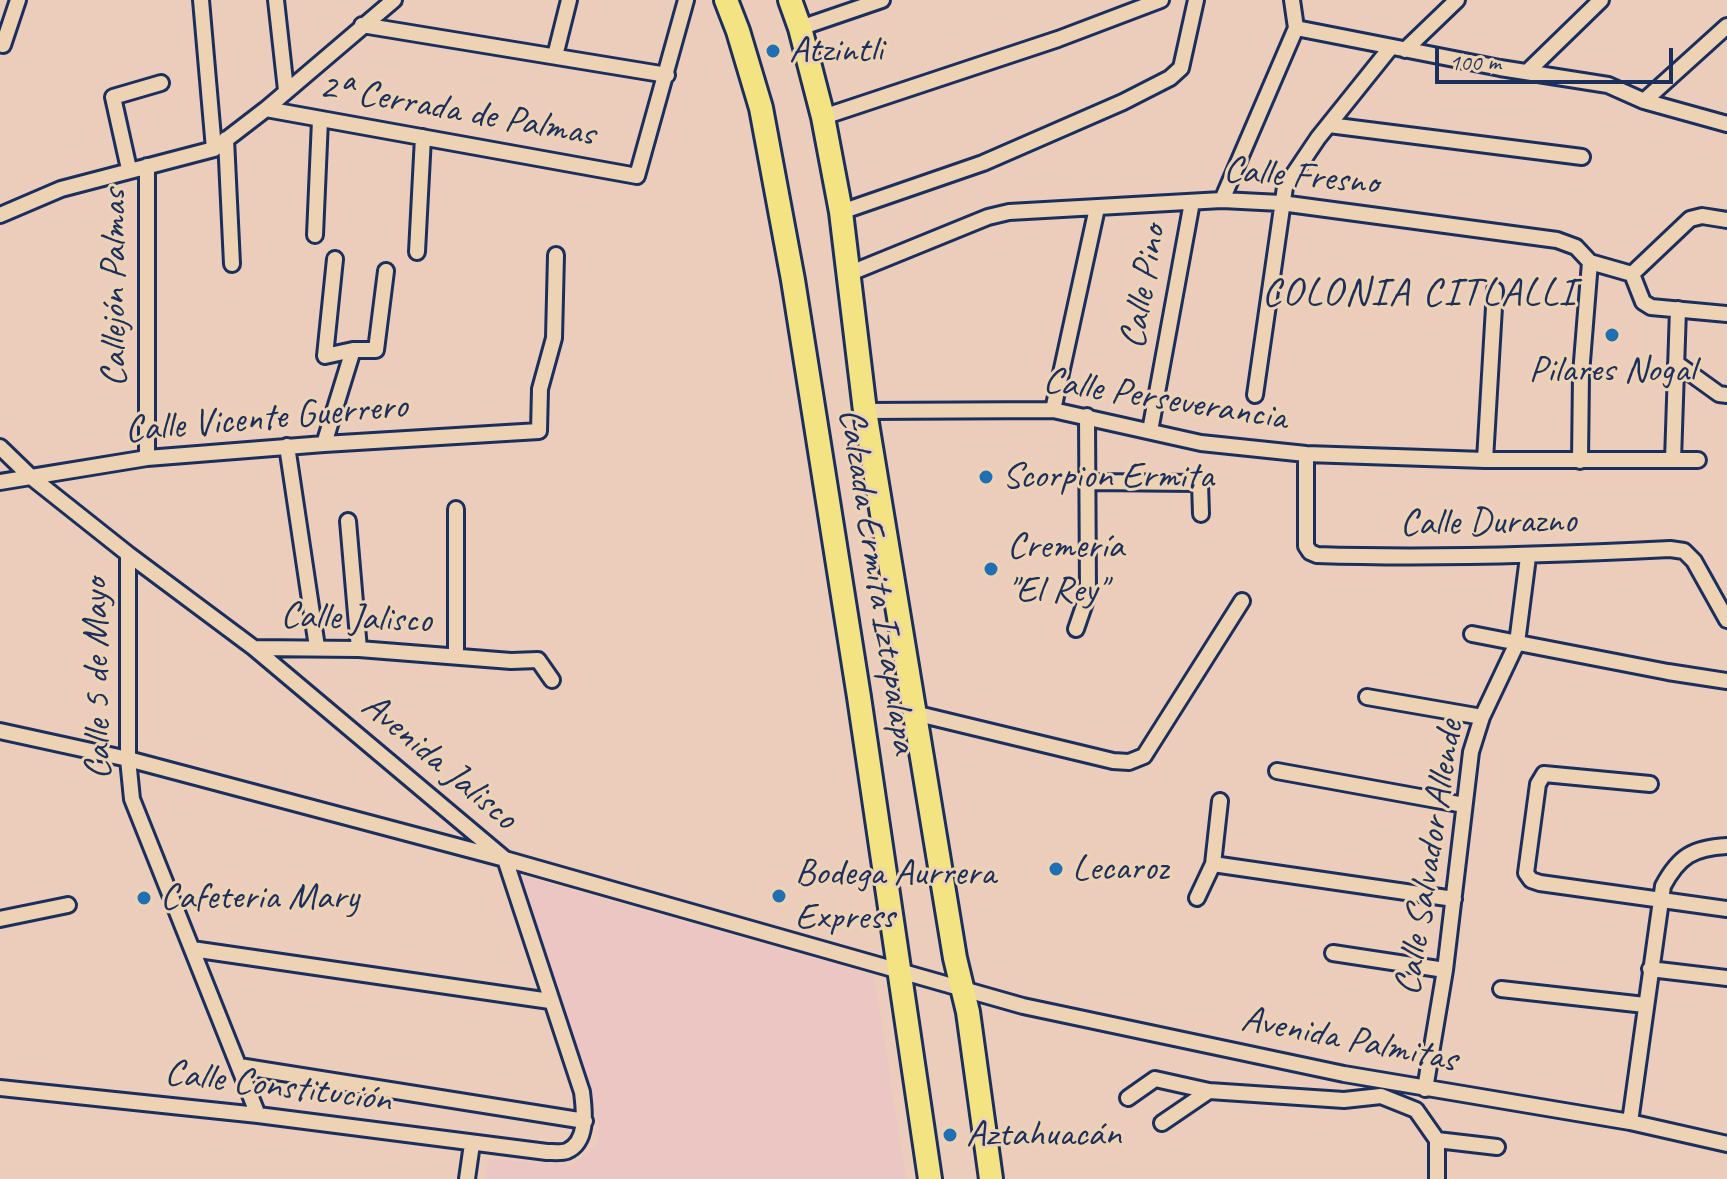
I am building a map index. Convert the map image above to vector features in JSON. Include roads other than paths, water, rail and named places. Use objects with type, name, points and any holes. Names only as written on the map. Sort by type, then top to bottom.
[{"type":"main road","name":"Calzada Ermita Iztapalapa","points":[[726,0],[761,108],[790,264],[930,1179]]},
{"type":"main road","name":"Calzada Ermita Iztapalapa","points":[[790,0],[823,117],[841,212],[865,411],[914,713],[968,1012],[991,1179]]},
{"type":"street","points":[[2,45],[18,0]]},
{"type":"street","points":[[201,0],[232,264]]},
{"type":"street","points":[[276,0],[286,90]]},
{"type":"street","points":[[0,215],[61,189],[220,144],[394,0]]},
{"type":"street","points":[[555,56],[569,0]]},
{"type":"street","points":[[362,25],[667,75],[686,0]]},
{"type":"street","points":[[800,28],[882,0]]},
{"type":"street","points":[[823,117],[1058,39],[1161,0]]},
{"type":"street","points":[[841,212],[983,163],[1123,102],[1170,78],[1181,68],[1196,0]]},
{"type":"street","points":[[1222,200],[1296,28],[1292,0]]},
{"type":"street","points":[[1255,395],[1285,187],[1329,125],[1398,48],[1457,0]]},
{"type":"street","points":[[1527,72],[1601,0]]},
{"type":"street","points":[[1644,101],[1727,26]]},
{"type":"street","points":[[1296,28],[1608,85],[1644,101],[1727,124]]},
{"type":"street","name":"2ª Cerrada de Palmas","points":[[266,109],[637,176],[667,75]]},
{"type":"street","points":[[129,169],[113,97],[161,83]]},
{"type":"street","points":[[315,235],[320,120]]},
{"type":"street","points":[[1329,125],[1582,157]]},
{"type":"street","points":[[417,252],[423,137]]},
{"type":"street","name":"Callejón Palmas","points":[[147,166],[147,458]]},
{"type":"street","name":"Calle Fresno","points":[[848,274],[988,217],[1009,212],[1222,200],[1281,203],[1557,240],[1576,247],[1590,262],[1632,274]]},
{"type":"street","name":"Calle Pino","points":[[1150,431],[1192,202]]},
{"type":"street","points":[[1053,410],[1097,208]]},
{"type":"street","points":[[1727,220],[1702,216],[1690,219],[1632,274],[1643,302],[1651,307],[1727,314]]},
{"type":"street","name":"Calle Vicente Guerrero","points":[[0,482],[147,458],[539,431],[540,389],[554,338],[556,255]]},
{"type":"street","points":[[335,259],[325,356],[353,350],[376,350],[386,271]]},
{"type":"street","points":[[1590,262],[1581,374],[1580,461],[1698,460]]},
{"type":"street","points":[[1485,460],[1495,290]]},
{"type":"street","points":[[1673,460],[1678,309]]},
{"type":"street","points":[[324,444],[353,350]]},
{"type":"street","points":[[1676,363],[1719,394],[1727,395]]},
{"type":"street","name":"Calle Perseverancia","points":[[865,411],[1053,410],[1201,443],[1306,454],[1580,461]]},
{"type":"street","points":[[1076,629],[1088,594],[1087,416]]},
{"type":"street","points":[[287,446],[317,647]]},
{"type":"street","name":"Avenida Jalisco","points":[[0,447],[31,477],[128,554],[254,648],[505,859],[962,988]]},
{"type":"street","name":"Calle Durazno","points":[[1306,454],[1306,538],[1310,552],[1317,555],[1528,557],[1670,549],[1684,551],[1694,561],[1727,620]]},
{"type":"street","points":[[1087,482],[1200,483],[1201,514]]},
{"type":"street","points":[[456,509],[456,655]]},
{"type":"street","points":[[348,521],[359,649]]},
{"type":"street","name":"Calle 5 de Mayo","points":[[128,554],[128,759],[132,799],[258,1115]]},
{"type":"street","name":"Calle Salvador Allende","points":[[1425,1089],[1445,970],[1471,752],[1482,717],[1517,643],[1528,557]]},
{"type":"street","points":[[914,713],[1113,761],[1129,762],[1144,756],[1242,601]]},
{"type":"street","points":[[1472,634],[1727,681]]},
{"type":"street","name":"Calle Jalisco","points":[[254,648],[317,647],[511,661],[538,660],[552,680]]},
{"type":"street","points":[[1367,697],[1482,717]]},
{"type":"street","points":[[0,731],[128,759],[505,859],[582,1092],[585,1121],[239,1066]]},
{"type":"street","points":[[1277,771],[1464,805]]},
{"type":"street","points":[[1650,784],[1544,774],[1538,784],[1526,873],[1531,880],[1540,883],[1727,909]]},
{"type":"street","points":[[1197,898],[1213,864],[1220,801]]},
{"type":"street","points":[[1630,1122],[1663,886],[1671,871],[1686,855],[1705,847],[1727,846]]},
{"type":"street","points":[[1213,864],[1454,899]]},
{"type":"street","points":[[0,919],[68,905]]},
{"type":"street","points":[[192,949],[550,1001]]},
{"type":"street","points":[[1333,953],[1445,970]]},
{"type":"street","points":[[1650,969],[1727,978]]},
{"type":"street","name":"Avenida Palmitas","points":[[962,988],[1023,1006],[1344,1074],[1630,1122],[1727,1144]]},
{"type":"street","points":[[1501,989],[1645,1005]]},
{"type":"street","points":[[1128,1098],[1155,1079],[1209,1091],[1344,1100],[1381,1096],[1416,1110],[1437,1140],[1437,1179]]},
{"type":"street","name":"Calle Constitución","points":[[0,1088],[258,1115],[547,1152],[567,1151],[579,1139],[585,1121]]},
{"type":"street","points":[[1162,1123],[1209,1091]]},
{"type":"street","points":[[1437,1140],[1497,1147]]},
{"type":"street","points":[[467,1179],[472,1144]]},
{"type":"place","name":"Atzintli","points":[[773,51]]},
{"type":"place","name":"Pilares Nogal","points":[[1612,335]]},
{"type":"place","name":"Scorpion Ermita","points":[[986,477]]},
{"type":"place","name":"Cremería \"El Rey\"","points":[[991,569]]},
{"type":"place","name":"Lecaroz","points":[[1056,869]]},
{"type":"place","name":"Bodega Aurrera Express","points":[[779,896]]},
{"type":"place","name":"Cafeteria Mary","points":[[144,898]]},
{"type":"place","name":"Aztahuacán","points":[[950,1135]]},
{"type":"district","name":"COLONIA CITLALLI","points":[[1419,294]]}]
